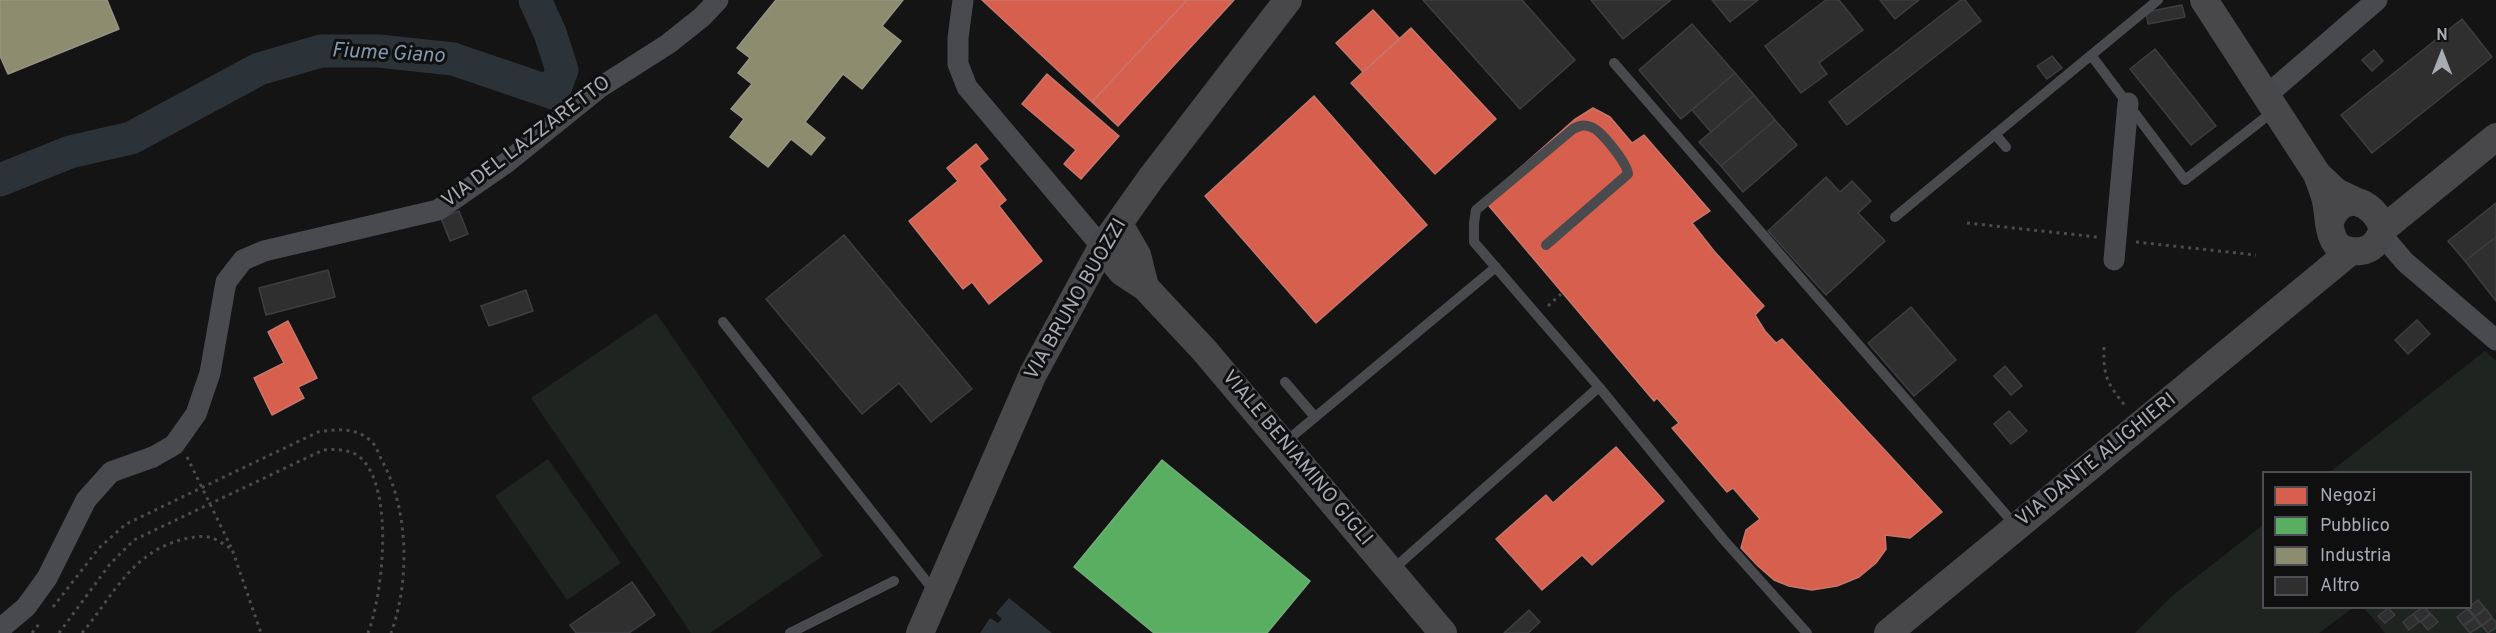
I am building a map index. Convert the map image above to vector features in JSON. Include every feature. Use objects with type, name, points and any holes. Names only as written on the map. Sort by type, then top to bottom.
[{"type":"street","name":"VIA DEL LAZZARETTO","points":[[0,629],[26,607],[47,579],[86,500],[111,471],[153,458],[174,445],[196,414],[210,373],[226,282],[243,260],[264,251],[438,210],[506,162],[599,88],[668,44],[702,17],[718,0]]},
{"type":"street","points":[[963,0],[958,38],[958,64],[967,87],[1102,248]]},
{"type":"street","name":"VIA BRUNO BUOZZI","points":[[920,633],[1033,374],[1102,248],[1151,178],[1288,0]]},
{"type":"street","points":[[2204,0],[2317,174],[2336,192],[2373,211],[2357,237]]},
{"type":"street","points":[[2271,102],[2377,0]]},
{"type":"street","points":[[2114,260],[2118,159],[2128,103]]},
{"type":"street","name":"VIA DANTE ALIGHIERI","points":[[1888,633],[2305,289],[2357,237],[2422,199],[2496,137]]},
{"type":"street","points":[[2317,174],[2325,200],[2357,237],[2405,262],[2496,340]]},
{"type":"street","name":"VIA DANTE ALIGHIERI","points":[[2357,237],[2332,214],[2338,207],[2347,202],[2422,199]]},
{"type":"street","name":"VIALE BENIAMINO GIGLI","points":[[1119,224],[1137,255],[1146,287]]},
{"type":"street","name":"VIALE BENIAMINO GIGLI","points":[[1102,248],[1122,272],[1146,287],[1204,350],[1443,633]]},
{"type":"lane","points":[[1895,217],[2158,0]]},
{"type":"lane","points":[[2091,55],[2185,180],[2271,102]]},
{"type":"lane","points":[[1614,63],[2017,527]]},
{"type":"lane","points":[[1546,245],[1628,174],[1624,162],[1593,127],[1582,125],[1573,129],[1476,210],[1474,242],[1599,387],[1723,539],[1807,633]]},
{"type":"lane","points":[[1995,134],[2006,147]]},
{"type":"lane","points":[[1283,444],[1496,267]]},
{"type":"lane","points":[[723,322],[936,593]]},
{"type":"lane","points":[[1285,382],[1315,417]]},
{"type":"lane","points":[[1391,572],[1599,387]]},
{"type":"lane","points":[[790,633],[894,581]]},
{"type":"path","points":[[2104,347],[2103,370],[2107,382],[2140,426]]},
{"type":"path","points":[[52,608],[99,548],[126,524],[318,432],[344,428],[372,441],[387,469],[402,515],[403,567],[397,617],[391,633]]},
{"type":"path","points":[[174,445],[189,459],[211,503],[232,549],[261,633]]},
{"type":"path","points":[[59,633],[110,564],[134,540],[323,450],[342,449],[361,458],[373,476],[380,500],[383,531],[375,615],[368,633]]},
{"type":"path","points":[[82,633],[124,576],[145,556],[167,543],[196,537],[212,537],[232,549]]},
{"type":"path","points":[[32,633],[45,616]]},
{"type":"shaded area","points":[[656,313],[823,556],[710,633],[691,633],[531,398]]},
{"type":"shaded area","points":[[2485,351],[2496,361],[2496,633],[2385,633],[2365,609],[2472,609],[2472,471],[2331,471]]},
{"type":"shaded area","points":[[548,459],[621,563],[567,600],[495,496]]},
{"type":"shaded area","points":[[2262,526],[2262,609],[2352,609],[2319,633],[2135,633],[2172,596]]},
{"type":"shaded area","points":[[1009,598],[1052,633],[980,633],[990,618],[998,623],[1002,619],[996,613]]},
{"type":"building: Negozi","points":[[982,0],[1187,0],[1092,102]]},
{"type":"building: Negozi","points":[[1187,0],[1234,0],[1118,126],[1092,102]]},
{"type":"building: Negozi","points":[[1373,10],[1400,39],[1363,72],[1336,43]]},
{"type":"building: Negozi","points":[[1411,28],[1496,119],[1435,174],[1351,83]]},
{"type":"building: Negozi","points":[[1047,74],[1119,136],[1081,179],[1064,164],[1076,150],[1022,104]]},
{"type":"building: Negozi","points":[[1314,96],[1427,225],[1316,323],[1205,196]]},
{"type":"building: Negozi","points":[[1593,108],[1610,117],[1632,143],[1644,135],[1710,211],[1692,223],[1764,306],[1755,315],[1765,331],[1776,343],[1782,339],[1942,512],[1910,538],[1885,535],[1886,549],[1876,563],[1859,577],[1837,586],[1812,590],[1789,586],[1774,580],[1758,566],[1741,548],[1746,530],[1760,519],[1733,488],[1727,492],[1672,428],[1679,423],[1657,398],[1654,401],[1484,200],[1574,120]]},
{"type":"building: Negozi","points":[[976,144],[988,159],[979,166],[1006,200],[999,206],[1042,261],[989,304],[972,282],[963,289],[909,221],[958,181],[947,168]]},
{"type":"building: Negozi","points":[[288,321],[317,378],[298,387],[304,398],[272,415],[254,378],[284,363],[268,332]]},
{"type":"building: Negozi","points":[[1616,447],[1664,501],[1592,565],[1582,555],[1542,590],[1496,539],[1546,495],[1553,503]]},
{"type":"building: Pubblico","points":[[1162,460],[1310,581],[1267,633],[1154,633],[1074,567]]},
{"type":"building: Industria","points":[[0,0],[107,0],[119,29],[8,74],[0,56]]},
{"type":"building: Industria","points":[[776,0],[903,0],[882,26],[901,41],[862,89],[843,74],[805,122],[825,138],[811,155],[791,139],[768,167],[730,137],[744,119],[731,109],[752,84],[738,73],[750,58],[737,48]]},
{"type":"building: Altro","points":[[1423,0],[1522,0],[1575,60],[1520,109]]},
{"type":"building: Altro","points":[[1591,0],[1671,0],[1623,39]]},
{"type":"building: Altro","points":[[1712,0],[1758,0],[1730,22]]},
{"type":"building: Altro","points":[[1826,0],[1839,0],[1863,30],[1819,63],[1827,74],[1801,93],[1765,46]]},
{"type":"building: Altro","points":[[1880,0],[1919,0],[1895,19]]},
{"type":"building: Altro","points":[[1961,0],[1965,0],[1981,21],[1847,125],[1829,102]]},
{"type":"building: Altro","points":[[2182,5],[2185,17],[2148,24],[2146,12]]},
{"type":"building: Altro","points":[[2462,19],[2492,57],[2372,153],[2341,115]]},
{"type":"building: Altro","points":[[1692,24],[1735,73],[1681,119],[1639,70]]},
{"type":"building: Altro","points":[[2155,49],[2216,126],[2191,145],[2130,69]]},
{"type":"building: Altro","points":[[2374,50],[2383,61],[2372,71],[2362,60]]},
{"type":"building: Altro","points":[[2052,56],[2062,68],[2047,79],[2037,66]]},
{"type":"building: Altro","points":[[1735,73],[1754,95],[1711,132],[1692,110]]},
{"type":"building: Altro","points":[[1754,95],[1775,120],[1721,166],[1699,142]]},
{"type":"building: Altro","points":[[1775,120],[1797,145],[1743,192],[1721,166]]},
{"type":"building: Altro","points":[[1826,177],[1840,192],[1852,181],[1871,201],[1858,213],[1885,241],[1826,295],[1768,231]]},
{"type":"building: Altro","points":[[2496,203],[2496,237],[2465,261],[2448,241]]},
{"type":"building: Altro","points":[[459,211],[468,234],[450,241],[441,218]]},
{"type":"building: Altro","points":[[844,235],[972,389],[931,422],[899,383],[862,414],[766,299]]},
{"type":"building: Altro","points":[[2496,237],[2496,301],[2465,261]]},
{"type":"building: Altro","points":[[328,270],[335,297],[266,315],[259,288]]},
{"type":"building: Altro","points":[[526,290],[533,311],[489,326],[481,306]]},
{"type":"building: Altro","points":[[1911,307],[1956,360],[1914,396],[1868,343]]},
{"type":"building: Altro","points":[[2417,320],[2430,334],[2408,354],[2395,340]]},
{"type":"building: Altro","points":[[2005,366],[2022,386],[2011,395],[1994,376]]},
{"type":"building: Altro","points":[[2009,411],[2027,431],[2011,444],[1994,424]]},
{"type":"building: Altro","points":[[632,582],[655,615],[629,633],[576,633],[570,625]]},
{"type":"building: Altro","points":[[2478,600],[2485,608],[2475,616],[2469,609],[2472,609],[2472,605]]},
{"type":"building: Altro","points":[[2387,609],[2395,615],[2385,623],[2378,616]]},
{"type":"building: Altro","points":[[2420,609],[2426,609],[2430,613],[2420,622],[2413,614]]},
{"type":"building: Altro","points":[[2467,609],[2474,617],[2463,625],[2457,617]]},
{"type":"building: Altro","points":[[2486,609],[2492,617],[2482,625],[2475,617]]},
{"type":"building: Altro","points":[[1529,610],[1540,622],[1528,633],[1504,633]]},
{"type":"building: Altro","points":[[2413,614],[2419,622],[2409,630],[2403,622]]},
{"type":"building: Altro","points":[[2431,614],[2438,622],[2428,630],[2421,622]]},
{"type":"building: Altro","points":[[2475,618],[2481,626],[2470,633],[2464,626]]},
{"type":"building: Altro","points":[[2492,618],[2496,622],[2496,628],[2488,633],[2482,626]]},
{"type":"waterway","name":"Fiume Giano","points":[[0,180],[70,152],[131,138],[259,69],[321,51],[379,51],[453,59],[553,93],[562,70],[550,33],[535,0]]}]
